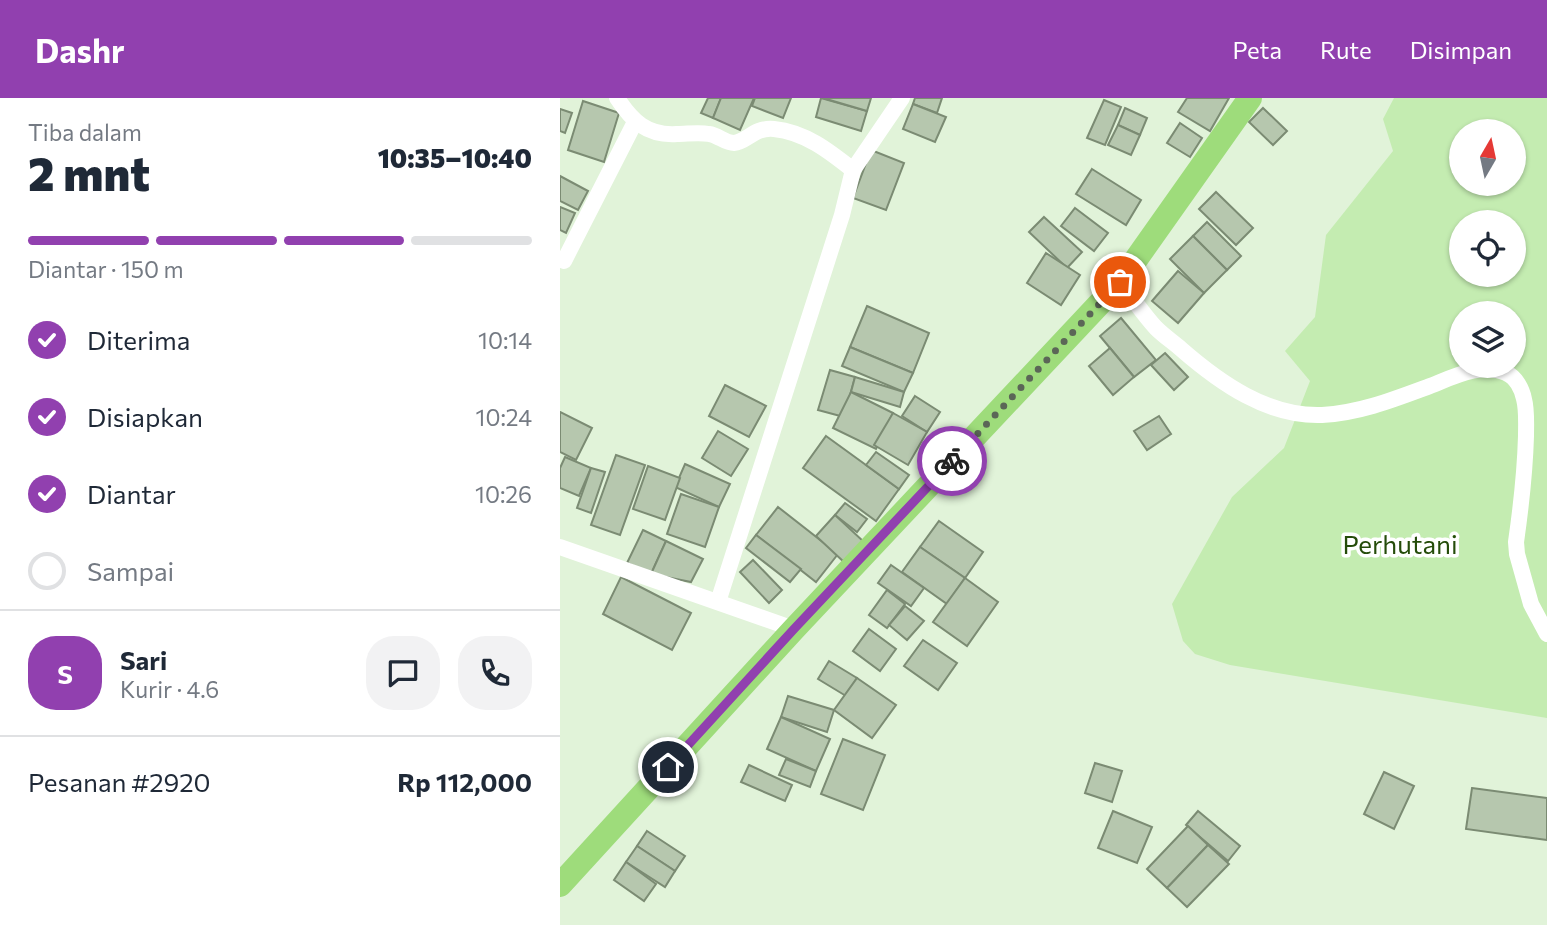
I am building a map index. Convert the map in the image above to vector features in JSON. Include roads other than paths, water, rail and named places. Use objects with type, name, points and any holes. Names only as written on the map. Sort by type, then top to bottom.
[{"type":"highway","points":[[560,885],[794,629],[1120,282],[1250,98]]},
{"type":"street","points":[[617,98],[635,122],[659,134],[709,134],[732,143],[754,132],[770,128],[794,132],[832,153],[853,170]]},
{"type":"street","points":[[718,602],[838,228],[853,170],[902,98]]},
{"type":"street","points":[[564,261],[635,122]]},
{"type":"street","points":[[1120,282],[1156,328],[1194,360],[1262,404],[1287,411],[1321,415],[1347,412],[1388,402],[1461,374],[1485,369],[1508,374],[1520,386],[1525,399],[1526,456],[1517,554],[1531,604],[1547,634]]},
{"type":"street","points":[[560,547],[794,629]]},
{"type":"park label","name":"Perhutani","points":[[1400,543]]}]
